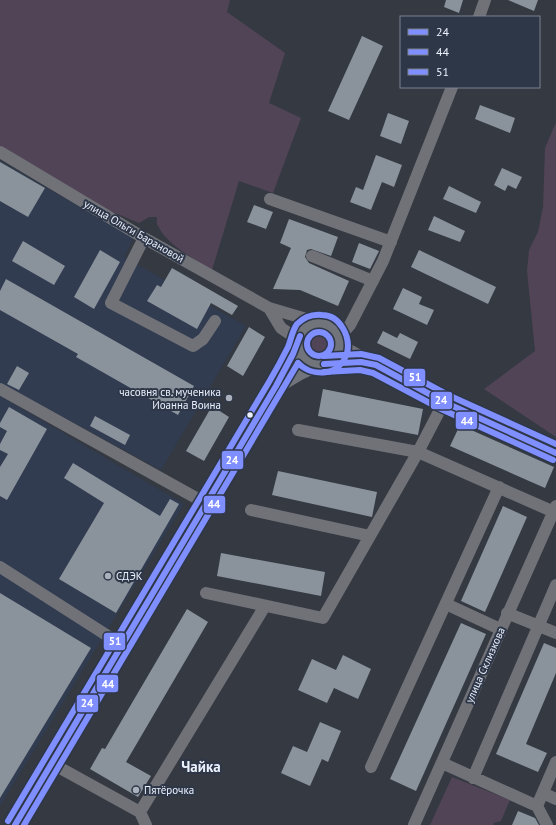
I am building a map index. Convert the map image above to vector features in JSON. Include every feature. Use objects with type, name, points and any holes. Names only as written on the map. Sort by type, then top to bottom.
[{"type":"main road","points":[[15,825],[276,386],[299,341],[302,332],[307,327],[320,323],[330,326],[339,341],[334,358],[299,373],[276,386]]},
{"type":"main road","points":[[299,341],[299,349],[304,358],[309,362],[321,364]]},
{"type":"street","points":[[478,16],[485,0]]},
{"type":"street","points":[[452,88],[391,242],[373,282],[350,325],[339,341],[376,365],[444,402],[556,453]]},
{"type":"street","name":"улица Ольги Барановой","points":[[0,152],[144,238],[269,308],[320,323]]},
{"type":"street","points":[[270,199],[391,242]]},
{"type":"street","points":[[144,238],[111,303],[193,346],[202,340],[215,321]]},
{"type":"street","points":[[312,256],[373,282]]},
{"type":"street","name":"улица Ольги Барановой","points":[[269,308],[281,328],[299,341]]},
{"type":"street","points":[[321,364],[361,362],[376,365]]},
{"type":"street","points":[[0,389],[207,504]]},
{"type":"street","points":[[206,593],[323,618],[418,452],[444,402]]},
{"type":"street","points":[[298,430],[418,452],[498,488],[555,509]]},
{"type":"street","points":[[371,767],[498,488]]},
{"type":"street","name":"улица Склизкова","points":[[414,825],[500,629],[555,509]]},
{"type":"street","points":[[251,510],[370,536]]},
{"type":"street","points":[[0,567],[122,646]]},
{"type":"street","points":[[473,778],[556,585]]},
{"type":"street","points":[[446,604],[500,629]]},
{"type":"street","points":[[140,812],[266,606]]},
{"type":"street","points":[[508,613],[556,633]]},
{"type":"street","points":[[537,806],[556,762]]},
{"type":"street","points":[[51,763],[140,812],[146,825]]},
{"type":"street","points":[[442,764],[537,806],[547,825]]},
{"type":"street","points":[[543,793],[556,799]]},
{"type":"shaded area","points":[[0,0],[230,0],[227,12],[285,53],[269,103],[301,118],[273,193],[239,181],[212,270],[174,245],[162,233],[157,225],[157,217],[149,217],[139,223],[101,207],[0,146]]},
{"type":"shaded area","points":[[556,122],[556,437],[484,389],[535,351],[527,271],[529,250],[538,232],[543,207],[545,148]]},
{"type":"shaded area","points":[[0,161],[134,238],[124,257],[246,326],[161,470],[0,383]]},
{"type":"shaded area","points":[[320,334],[327,337],[330,344],[327,351],[320,354],[313,351],[310,344],[313,337]]},
{"type":"shaded area","points":[[0,396],[184,504],[0,806]]},
{"type":"shaded area","points":[[452,777],[510,800],[501,821],[494,823],[493,825],[430,825]]},
{"type":"building","points":[[446,0],[463,0],[459,13],[444,7]]},
{"type":"building","points":[[508,0],[538,0],[534,11]]},
{"type":"building","points":[[362,36],[383,46],[349,120],[328,111]]},
{"type":"building","points":[[480,105],[515,118],[510,133],[475,119]]},
{"type":"building","points":[[388,113],[409,121],[401,144],[380,136]]},
{"type":"building","points":[[376,155],[402,165],[394,187],[382,182],[371,210],[350,202],[356,187],[363,190]]},
{"type":"building","points":[[0,162],[45,188],[28,217],[0,201]]},
{"type":"building","points":[[502,168],[522,177],[516,189],[508,185],[505,191],[494,185]]},
{"type":"building","points":[[449,186],[481,202],[476,213],[443,199]]},
{"type":"building","points":[[254,205],[273,212],[266,229],[247,222]]},
{"type":"building","points":[[434,216],[465,231],[460,242],[428,230]]},
{"type":"building","points":[[289,219],[338,237],[331,256],[311,249],[307,250],[305,257],[309,263],[349,281],[338,306],[300,290],[273,289],[291,248],[280,243]]},
{"type":"building","points":[[23,241],[65,266],[54,285],[12,261]]},
{"type":"building","points":[[359,243],[379,251],[370,269],[352,262]]},
{"type":"building","points":[[100,250],[120,262],[94,309],[74,297]]},
{"type":"building","points":[[419,250],[496,287],[488,304],[411,267]]},
{"type":"building","points":[[172,268],[238,306],[232,315],[211,303],[197,329],[147,301],[157,285],[161,287]]},
{"type":"building","points":[[6,279],[194,386],[178,415],[76,357],[78,354],[0,310],[0,291]]},
{"type":"building","points":[[403,288],[422,297],[419,304],[434,310],[427,325],[393,309]]},
{"type":"building","points":[[249,327],[265,337],[243,376],[227,366]]},
{"type":"building","points":[[383,331],[397,338],[400,333],[418,342],[410,359],[377,343]]},
{"type":"building","points":[[17,366],[29,373],[19,390],[7,384]]},
{"type":"building","points":[[323,389],[423,409],[418,435],[318,416]]},
{"type":"building","points":[[212,406],[229,417],[204,461],[186,451]]},
{"type":"building","points":[[9,407],[47,429],[7,500],[0,496],[0,467],[8,454],[0,450],[0,444],[7,431],[0,427],[0,423]]},
{"type":"building","points":[[95,416],[130,435],[125,445],[90,426]]},
{"type":"building","points":[[460,425],[554,467],[545,488],[450,446]]},
{"type":"building","points":[[73,463],[160,516],[170,499],[179,504],[116,613],[59,579],[104,503],[64,478]]},
{"type":"building","points":[[278,471],[377,492],[372,517],[272,495]]},
{"type":"building","points":[[503,506],[527,517],[485,612],[461,601]]},
{"type":"building","points":[[221,553],[325,572],[321,596],[217,576]]},
{"type":"building","points":[[0,593],[91,648],[0,798]]},
{"type":"building","points":[[187,609],[208,622],[126,762],[151,776],[138,797],[90,769],[102,748],[105,749]]},
{"type":"building","points":[[461,623],[486,634],[416,791],[390,779]]},
{"type":"building","points":[[544,643],[556,648],[556,673],[526,744],[547,753],[538,772],[496,754]]},
{"type":"building","points":[[343,655],[371,669],[358,699],[334,688],[327,703],[298,690],[312,659],[336,670]]},
{"type":"building","points":[[320,722],[341,731],[328,762],[322,759],[310,786],[281,773],[293,746],[307,752]]},
{"type":"building","points":[[518,811],[535,818],[539,825],[512,825]]},
{"type":"transit line","name":"51","points":[[8,821],[269,382],[288,347],[295,327],[306,318],[319,315],[328,316],[339,323],[346,334],[348,347],[344,361],[332,370],[326,372],[311,371],[298,363]]},
{"type":"transit line","name":"44","points":[[319,332],[328,335],[331,344],[328,353],[319,356],[310,353],[307,344],[310,335],[319,332]]},
{"type":"transit line","name":"24","points":[[15,825],[276,386],[293,354],[300,336]]},
{"type":"transit line","name":"51","points":[[324,356],[361,354],[379,358],[448,395],[556,444]]},
{"type":"transit line","name":"24","points":[[324,364],[361,362],[376,365],[444,402],[556,453]]},
{"type":"transit line","name":"44","points":[[24,825],[298,363]]},
{"type":"transit line","name":"44","points":[[324,372],[360,370],[373,373],[441,409],[553,460]]},
{"type":"place","name":"часовня св. мученика Иоанна Воина","points":[[229,398]]},
{"type":"place","name":"СДЭК","points":[[108,576]]},
{"type":"place","name":"Пятёрочка","points":[[136,790]]},
{"type":"district","name":"Чайка","points":[[201,767]]}]
